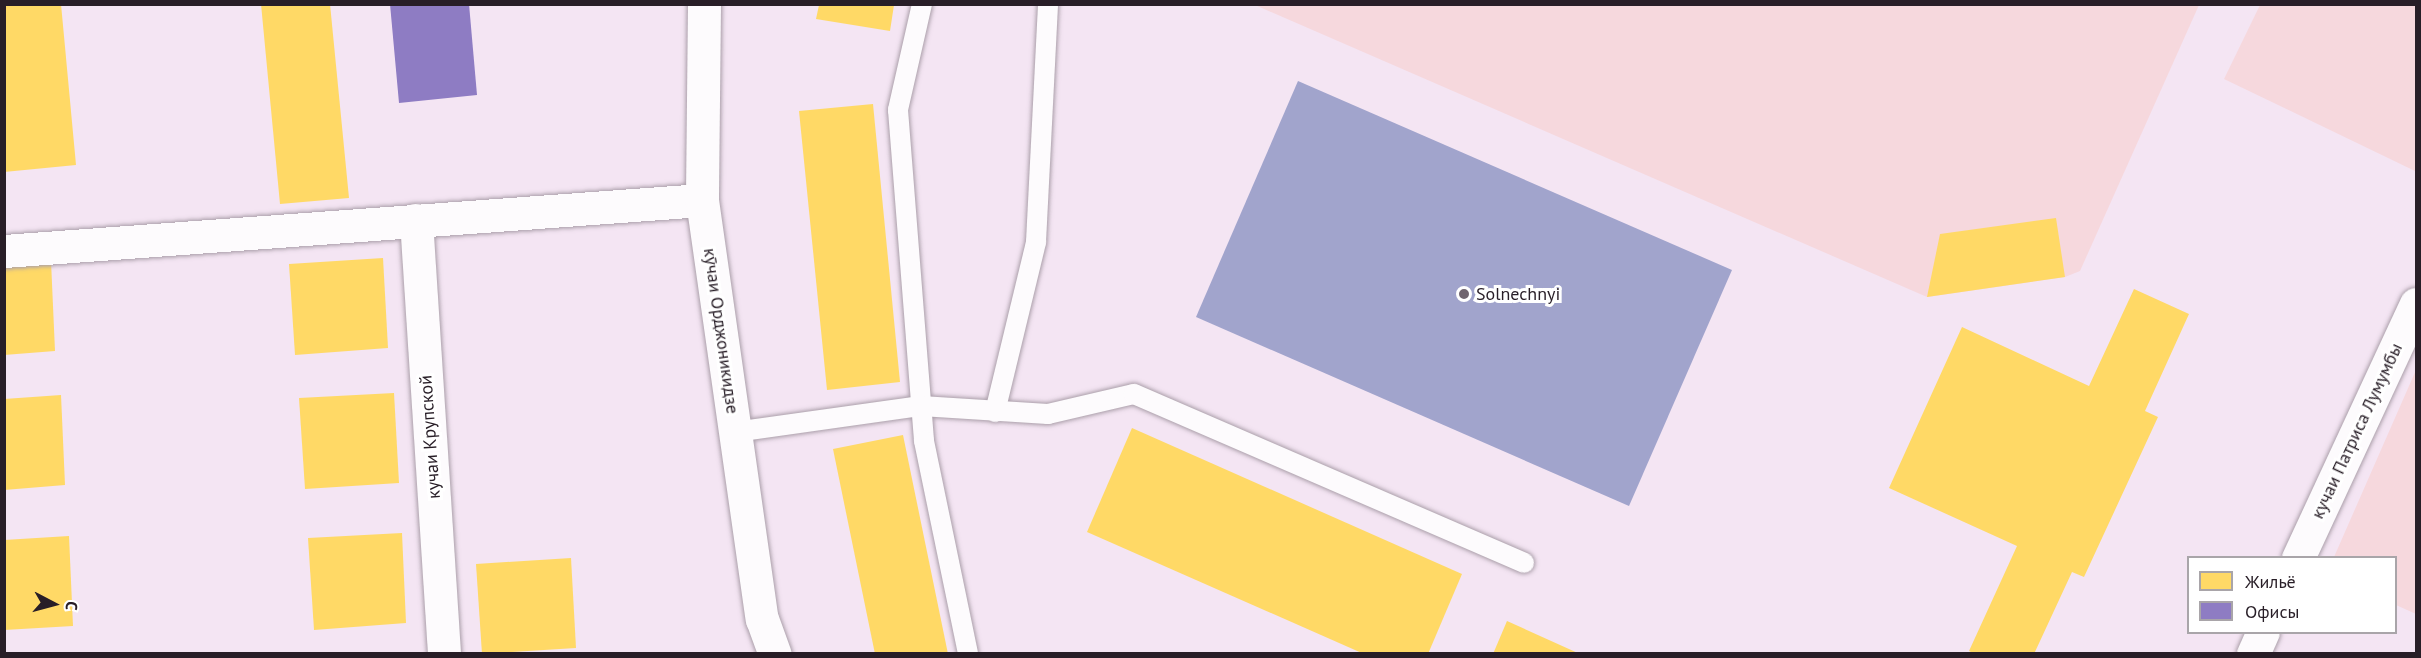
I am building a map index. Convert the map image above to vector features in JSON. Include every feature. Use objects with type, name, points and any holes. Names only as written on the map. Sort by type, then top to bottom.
[{"type":"street","name":"кӯчаи Орджоникидзе","points":[[704,4],[702,200],[762,619],[775,654]]},
{"type":"street","points":[[4,251],[702,200]]},
{"type":"street","name":"кучаи Крупской","points":[[416,220],[444,654]]},
{"type":"street","name":"кучаи Патриса Лумумбы","points":[[2299,556],[2416,304]]},
{"type":"street","points":[[2253,654],[2263,634]]},
{"type":"lane","points":[[922,4],[898,110],[924,441],[968,654]]},
{"type":"lane","points":[[995,412],[1036,242],[1048,4]]},
{"type":"lane","points":[[735,432],[921,406],[1048,414],[1134,394],[1524,562]]},
{"type":"shaded area","points":[[1255,5],[2199,5],[2080,271],[2065,277],[1927,297]]},
{"type":"shaded area","points":[[2260,5],[2416,5],[2415,171],[2224,79]]},
{"type":"shaded area","points":[[2416,370],[2416,614],[2397,605],[2397,556],[2334,556]]},
{"type":"water","name":"Solnechnyi","points":[[1298,81],[1732,270],[1629,506],[1196,317]]},
{"type":"building: Жильё","points":[[4,4],[61,4],[76,165],[4,172]]},
{"type":"building: Жильё","points":[[261,4],[330,4],[349,198],[280,204]]},
{"type":"building: Жильё","points":[[819,5],[894,5],[890,31],[816,19]]},
{"type":"building: Жильё","points":[[873,104],[900,382],[827,390],[799,111]]},
{"type":"building: Жильё","points":[[2056,218],[2065,277],[1927,297],[1940,234]]},
{"type":"building: Жильё","points":[[383,258],[388,348],[295,355],[289,264]]},
{"type":"building: Жильё","points":[[51,261],[55,351],[4,355],[4,264]]},
{"type":"building: Жильё","points":[[2134,289],[2189,314],[2145,411],[2158,417],[2084,577],[2072,572],[2034,654],[1975,654],[1969,651],[2017,546],[1889,488],[1962,327],[2089,386]]},
{"type":"building: Жильё","points":[[394,393],[399,483],[305,489],[299,398]]},
{"type":"building: Жильё","points":[[61,395],[65,485],[4,490],[4,399]]},
{"type":"building: Жильё","points":[[1132,428],[1462,574],[1428,654],[1364,654],[1087,532]]},
{"type":"building: Жильё","points":[[903,435],[948,654],[875,654],[833,449]]},
{"type":"building: Жильё","points":[[402,533],[406,623],[314,630],[308,538]]},
{"type":"building: Жильё","points":[[69,536],[73,626],[4,630],[4,540]]},
{"type":"building: Жильё","points":[[571,558],[576,648],[482,654],[476,564]]},
{"type":"building: Жильё","points":[[1507,621],[1580,654],[1493,654]]},
{"type":"building: Офисы","points":[[390,4],[469,4],[477,95],[399,103]]},
{"type":"place","name":"Solnechnyi","points":[[1464,294]]}]
